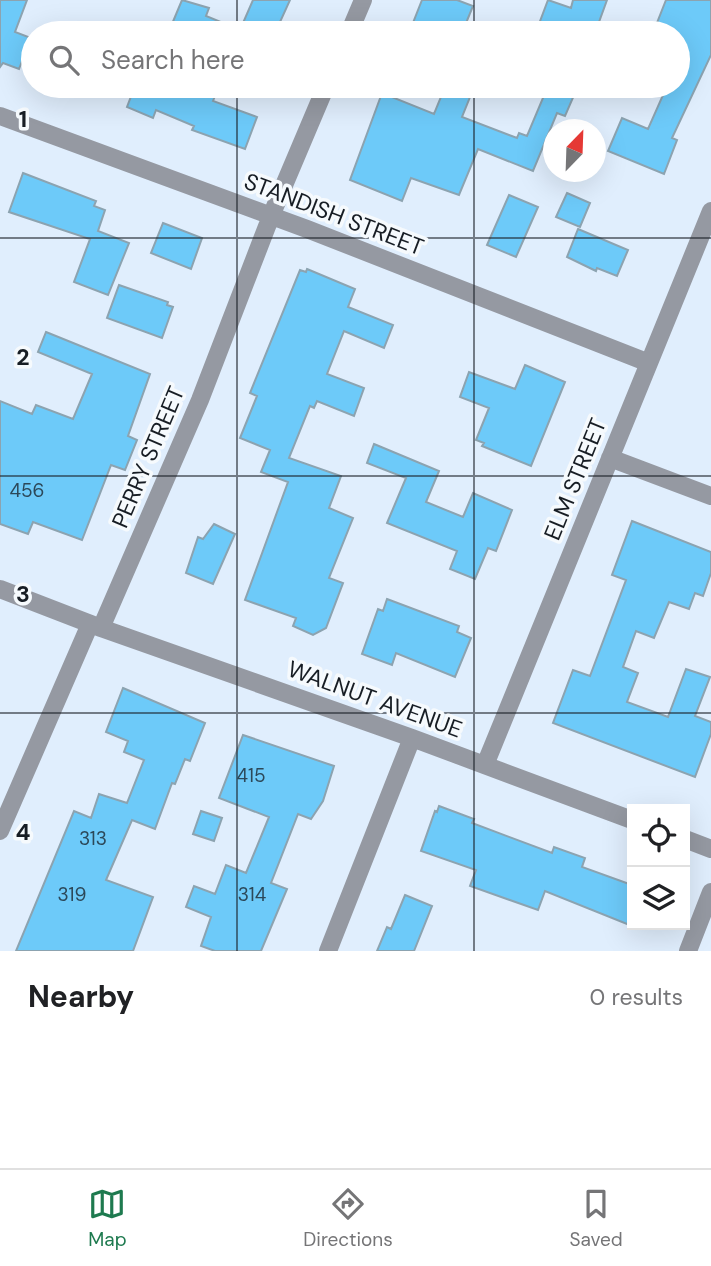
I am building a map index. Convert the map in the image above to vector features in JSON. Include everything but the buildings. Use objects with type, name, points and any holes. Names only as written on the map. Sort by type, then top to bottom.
[{"type":"street","points":[[354,21],[363,0]]},
{"type":"street","name":"PERRY STREET","points":[[0,831],[200,400],[271,216],[321,98]]},
{"type":"street","name":"STANDISH STREET","points":[[0,116],[271,216],[649,363]]},
{"type":"street","name":"ELM STREET","points":[[485,765],[711,211]]},
{"type":"street","points":[[610,458],[711,496]]},
{"type":"street","name":"WALNUT AVENUE","points":[[0,589],[95,626],[412,738],[627,818]]},
{"type":"street","points":[[328,951],[412,738]]},
{"type":"street","points":[[690,841],[711,849]]},
{"type":"street","points":[[688,951],[711,892]]}]
